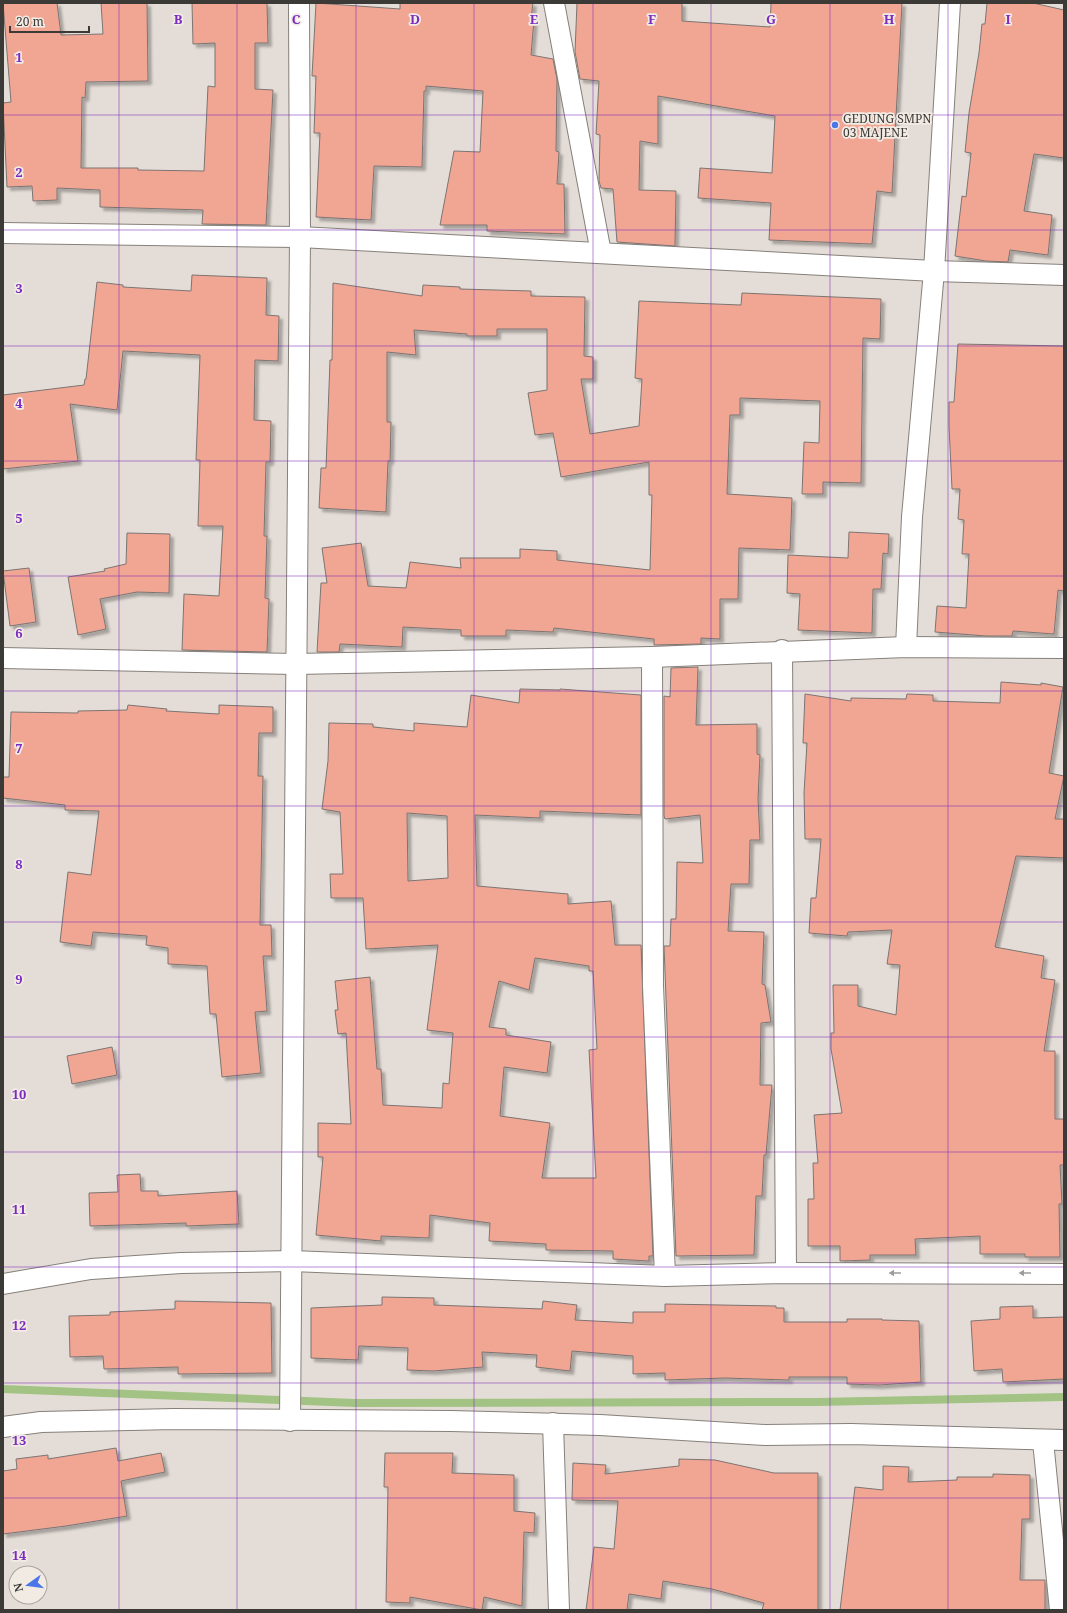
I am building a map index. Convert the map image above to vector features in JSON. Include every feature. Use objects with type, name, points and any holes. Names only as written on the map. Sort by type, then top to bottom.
[{"type":"street","points":[[290,1415],[289,1362],[292,1260],[300,237],[299,3]]},
{"type":"street","points":[[554,3],[601,253]]},
{"type":"street","points":[[906,647],[912,517],[934,271],[950,3]]},
{"type":"street","points":[[3,233],[300,237],[934,271],[1064,275]]},
{"type":"street","points":[[3,658],[296,664],[652,656],[782,650],[906,647],[1064,648]]},
{"type":"street","points":[[782,650],[786,1273]]},
{"type":"street","points":[[652,656],[653,986],[665,1276]]},
{"type":"street","points":[[3,1284],[91,1269],[181,1263],[292,1260],[665,1276],[786,1273],[1064,1274]]},
{"type":"street","points":[[3,1427],[41,1422],[290,1415],[553,1423],[765,1435],[851,1434],[1043,1441],[1064,1440]]},
{"type":"street","points":[[553,1423],[559,1610]]},
{"type":"street","points":[[1043,1441],[1060,1610]]},
{"type":"building","points":[[3,3],[57,3],[61,35],[103,34],[101,3],[147,3],[148,81],[86,82],[85,98],[82,97],[81,168],[138,168],[138,170],[204,171],[208,86],[215,87],[215,43],[193,44],[192,3],[267,3],[268,43],[255,43],[255,89],[273,90],[266,225],[202,224],[203,210],[100,207],[100,190],[57,188],[57,200],[33,201],[32,186],[7,187],[3,103],[11,102]]},
{"type":"building","points":[[316,3],[400,9],[400,3],[533,3],[531,20],[534,20],[531,55],[553,59],[557,79],[556,151],[559,152],[557,184],[564,184],[565,234],[487,231],[487,225],[440,225],[454,151],[480,152],[483,91],[426,86],[426,91],[424,91],[422,167],[374,166],[371,220],[316,217],[320,133],[314,133],[316,76],[312,76]]},
{"type":"building","points":[[577,3],[682,3],[682,21],[770,27],[771,3],[902,3],[892,193],[877,191],[872,244],[769,240],[771,203],[698,198],[700,168],[772,173],[775,116],[658,96],[658,144],[640,141],[639,190],[676,191],[675,246],[617,242],[613,189],[601,188],[599,181],[600,135],[596,134],[599,81],[580,79],[575,52]]},
{"type":"building","points":[[987,3],[1033,3],[1064,10],[1064,158],[1034,154],[1024,211],[1052,215],[1048,255],[1010,250],[1008,262],[986,261],[955,256],[962,196],[966,197],[971,153],[965,152],[969,113],[979,53],[982,24],[985,24]]},
{"type":"building","points":[[192,275],[267,278],[266,315],[279,316],[278,361],[255,360],[254,420],[271,421],[270,462],[266,462],[264,536],[267,536],[265,598],[269,599],[267,652],[182,650],[184,594],[219,596],[223,526],[198,526],[200,460],[196,460],[200,355],[123,351],[117,410],[70,404],[78,461],[3,469],[3,395],[84,385],[86,379],[97,282],[123,285],[123,287],[191,291]]},
{"type":"building","points":[[333,283],[422,296],[423,285],[460,287],[460,289],[531,291],[531,296],[585,297],[584,356],[593,357],[593,379],[581,379],[590,434],[639,426],[642,379],[635,378],[639,301],[741,305],[742,293],[881,299],[880,339],[863,338],[861,483],[823,482],[823,494],[802,494],[804,442],[819,443],[820,401],[740,398],[740,415],[730,415],[727,494],[792,498],[790,550],[739,548],[738,599],[720,599],[720,639],[701,638],[701,644],[654,645],[654,639],[554,628],[553,632],[506,630],[506,636],[461,636],[461,630],[403,627],[402,647],[340,644],[339,652],[317,652],[321,583],[327,583],[322,548],[361,543],[368,586],[406,588],[410,562],[461,568],[460,558],[520,558],[520,549],[557,551],[557,560],[650,570],[652,495],[649,495],[649,462],[561,477],[553,433],[535,435],[528,393],[547,390],[547,329],[497,329],[497,336],[467,336],[467,334],[414,330],[416,355],[387,352],[387,422],[391,422],[386,512],[319,508],[321,468],[326,468],[330,360],[332,360]]},
{"type":"building","points":[[958,344],[1064,346],[1064,591],[1058,590],[1054,634],[1013,631],[1012,636],[986,636],[935,632],[937,606],[966,608],[969,554],[962,554],[964,520],[958,519],[960,489],[952,489],[949,426],[949,402],[954,402]]},
{"type":"building","points":[[849,532],[889,534],[888,554],[883,553],[881,589],[873,589],[872,633],[798,630],[800,594],[787,593],[788,555],[848,558]]},
{"type":"building","points":[[127,533],[170,534],[169,593],[137,592],[100,599],[106,629],[78,635],[68,577],[105,571],[104,569],[126,564]]},
{"type":"building","points":[[29,568],[36,622],[10,626],[3,571]]},
{"type":"building","points":[[698,667],[696,725],[757,724],[757,754],[760,755],[758,799],[760,840],[750,840],[749,884],[731,884],[728,931],[764,932],[762,984],[765,985],[771,1022],[761,1023],[760,1085],[772,1085],[766,1155],[764,1155],[762,1196],[756,1196],[754,1255],[676,1256],[664,946],[670,946],[671,919],[676,919],[677,862],[703,863],[700,815],[665,819],[664,816],[664,696],[670,697],[671,668]]},
{"type":"building","points":[[1001,682],[1041,685],[1041,683],[1063,687],[1049,773],[1064,776],[1055,819],[1064,819],[1064,858],[1016,856],[995,947],[1044,956],[1041,978],[1055,980],[1044,1051],[1055,1051],[1055,1119],[1064,1119],[1064,1165],[1060,1165],[1062,1204],[1059,1204],[1060,1257],[1025,1257],[1025,1254],[980,1254],[980,1236],[915,1239],[916,1255],[870,1255],[870,1260],[840,1261],[840,1246],[808,1246],[808,1199],[814,1199],[813,1163],[818,1163],[814,1115],[842,1113],[831,1049],[831,1033],[834,1033],[833,985],[858,985],[858,1006],[896,1015],[900,965],[887,964],[892,930],[848,932],[847,936],[809,933],[811,898],[816,898],[821,839],[805,839],[804,793],[807,743],[803,743],[805,694],[851,701],[851,698],[906,699],[907,694],[933,695],[933,701],[1000,703]]},
{"type":"building","points":[[520,689],[560,689],[641,695],[641,815],[540,811],[540,818],[475,815],[477,886],[568,894],[568,904],[611,901],[615,945],[641,945],[653,1256],[649,1256],[649,1261],[613,1259],[613,1251],[546,1250],[546,1244],[489,1241],[490,1223],[430,1215],[429,1238],[381,1236],[381,1241],[316,1235],[323,1157],[318,1157],[318,1123],[351,1124],[346,1033],[338,1034],[335,1010],[338,1010],[335,981],[370,977],[377,1069],[381,1069],[383,1105],[442,1108],[443,1083],[449,1084],[453,1033],[427,1030],[438,945],[366,949],[363,898],[331,898],[330,874],[343,874],[340,812],[322,809],[328,761],[329,723],[373,724],[373,727],[414,731],[414,723],[467,727],[471,695],[519,703]],"holes":[[[407,813],[447,816],[448,878],[408,881]],[[535,958],[589,966],[589,971],[593,971],[597,1049],[589,1050],[596,1178],[542,1178],[550,1123],[500,1116],[504,1067],[547,1073],[551,1042],[506,1035],[506,1029],[489,1027],[499,981],[529,990]]]},
{"type":"building","points":[[128,705],[167,709],[166,711],[219,714],[219,705],[273,707],[273,733],[259,733],[258,776],[263,776],[260,925],[271,925],[272,956],[263,956],[267,1011],[255,1012],[261,1073],[222,1077],[216,1014],[210,1014],[207,966],[168,964],[168,948],[146,945],[147,936],[93,932],[91,946],[60,942],[68,872],[91,875],[99,811],[65,810],[65,805],[3,798],[3,777],[9,777],[11,712],[78,713],[78,711],[127,710]]},
{"type":"building","points":[[112,1047],[117,1075],[72,1084],[67,1056]]},
{"type":"building","points":[[140,1174],[141,1191],[158,1191],[158,1196],[237,1191],[239,1224],[186,1226],[186,1223],[90,1226],[89,1193],[118,1192],[117,1175]]},
{"type":"building","points":[[382,1297],[434,1298],[434,1305],[542,1309],[543,1301],[577,1305],[575,1320],[633,1323],[633,1312],[665,1312],[665,1304],[776,1306],[776,1308],[784,1308],[784,1322],[847,1322],[847,1319],[919,1321],[921,1382],[879,1385],[847,1384],[847,1377],[789,1377],[789,1380],[725,1378],[665,1380],[665,1373],[633,1374],[633,1356],[572,1351],[570,1371],[536,1367],[537,1355],[482,1352],[483,1367],[433,1371],[407,1370],[408,1348],[359,1346],[358,1360],[311,1358],[311,1308],[382,1305]]},
{"type":"building","points":[[175,1301],[271,1303],[272,1373],[178,1374],[178,1367],[104,1369],[103,1356],[70,1357],[69,1316],[110,1315],[110,1312],[175,1309]]},
{"type":"building","points":[[1033,1306],[1033,1318],[1064,1317],[1064,1379],[1003,1382],[1002,1369],[974,1371],[971,1321],[1000,1319],[1000,1307]]},
{"type":"building","points":[[116,1448],[118,1461],[161,1453],[165,1472],[121,1481],[127,1516],[3,1534],[3,1471],[17,1469],[16,1459],[48,1455],[48,1459]]},
{"type":"building","points":[[385,1453],[453,1453],[452,1473],[514,1475],[514,1511],[535,1513],[534,1533],[524,1532],[522,1606],[484,1597],[482,1610],[410,1597],[410,1603],[386,1602],[388,1487],[384,1487]]},
{"type":"building","points":[[679,1459],[715,1460],[774,1473],[818,1473],[818,1610],[762,1610],[764,1603],[712,1589],[663,1581],[661,1599],[629,1594],[627,1610],[586,1610],[594,1547],[614,1549],[618,1501],[572,1500],[573,1463],[606,1465],[605,1474],[679,1466]]},
{"type":"building","points":[[883,1466],[909,1467],[908,1482],[957,1480],[957,1477],[993,1477],[993,1474],[1030,1475],[1030,1519],[1022,1519],[1020,1580],[1045,1580],[1045,1610],[840,1610],[855,1487],[883,1490]]},
{"type":"waterway","points":[[3,1389],[355,1403],[817,1402],[1064,1397]]},
{"type":"place","name":"GEDUNG SMPN 03 MAJENE","points":[[835,125]]}]
